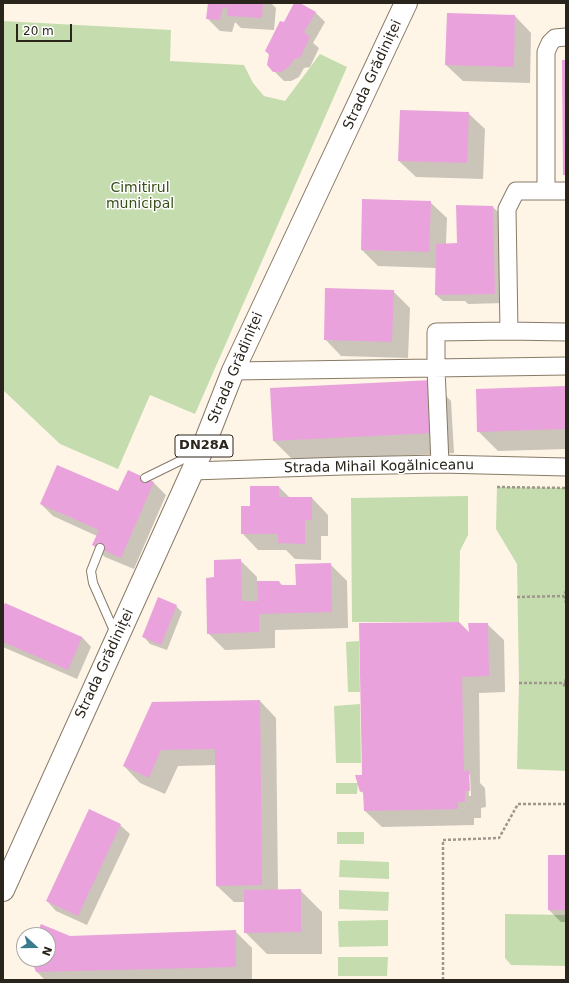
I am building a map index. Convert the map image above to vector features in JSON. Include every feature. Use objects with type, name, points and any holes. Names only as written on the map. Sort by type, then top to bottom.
[{"type":"main road","name":"Strada Grădiniței","points":[[3,890],[63,754],[202,450],[233,371],[406,3]]},
{"type":"street","points":[[546,191],[546,52],[550,43],[555,38],[566,37]]},
{"type":"street","points":[[509,331],[507,209],[516,191],[566,191]]},
{"type":"street","points":[[440,464],[436,332],[566,332]]},
{"type":"street","points":[[233,371],[566,366]]},
{"type":"street","name":"Strada Mihail Kogălniceanu","points":[[192,471],[440,464],[566,467]]},
{"type":"lane","points":[[145,478],[202,450]]},
{"type":"lane","points":[[100,548],[91,571],[92,583],[117,637]]},
{"type":"path","points":[[497,487],[566,488]]},
{"type":"path","points":[[566,591],[564,596],[566,603]]},
{"type":"path","points":[[517,597],[564,596]]},
{"type":"path","points":[[566,679],[566,688]]},
{"type":"path","points":[[519,683],[565,683]]},
{"type":"path","points":[[443,980],[443,840],[499,838],[518,804],[566,804]]},
{"type":"green space","name":"Cimitirul municipal","points":[[3,21],[171,30],[170,61],[244,65],[253,83],[264,96],[285,101],[320,54],[347,67],[195,414],[150,395],[118,469],[60,444],[3,390]]},
{"type":"green space","points":[[497,487],[566,488],[566,771],[517,769],[519,683],[517,564],[496,529]]},
{"type":"green space","points":[[468,496],[468,535],[460,551],[459,622],[352,622],[351,498]]},
{"type":"green space","points":[[359,641],[360,692],[348,692],[346,642]]},
{"type":"green space","points":[[360,704],[361,763],[336,763],[334,706]]},
{"type":"green space","points":[[336,783],[358,783],[357,794],[336,794]]},
{"type":"green space","points":[[337,832],[364,832],[364,844],[337,844]]},
{"type":"green space","points":[[340,860],[389,862],[389,879],[339,877]]},
{"type":"green space","points":[[339,890],[389,892],[388,911],[339,909]]},
{"type":"green space","points":[[505,914],[566,915],[566,966],[511,965],[505,958]]},
{"type":"green space","points":[[388,920],[388,946],[339,947],[338,921]]},
{"type":"green space","points":[[338,957],[388,957],[387,976],[338,976]]},
{"type":"building","points":[[208,3],[263,3],[262,18],[227,16],[228,8],[223,7],[220,20],[206,19]]},
{"type":"building","points":[[294,3],[300,3],[316,12],[304,32],[310,37],[300,58],[294,59],[289,67],[281,72],[273,72],[267,65],[269,54],[265,51],[280,21],[284,22]]},
{"type":"building","points":[[447,13],[515,15],[514,67],[445,65]]},
{"type":"building","points":[[562,60],[566,60],[566,175],[563,175]]},
{"type":"building","points":[[400,110],[469,112],[467,163],[398,161]]},
{"type":"building","points":[[362,199],[431,201],[429,252],[361,250]]},
{"type":"building","points":[[456,205],[493,206],[495,294],[435,295],[436,244],[457,243]]},
{"type":"building","points":[[325,288],[394,290],[392,342],[324,340]]},
{"type":"building","points":[[432,380],[434,433],[273,441],[270,388]]},
{"type":"building","points":[[566,386],[566,429],[477,432],[476,389]]},
{"type":"building","points":[[57,465],[118,491],[128,470],[154,482],[121,558],[92,545],[99,530],[40,504]]},
{"type":"building","points":[[250,486],[279,486],[279,497],[312,497],[312,520],[305,520],[305,544],[278,543],[278,534],[241,534],[241,506],[250,506]]},
{"type":"building","points":[[241,559],[242,601],[258,601],[257,581],[279,581],[281,585],[296,585],[295,564],[331,563],[332,612],[259,614],[259,632],[207,634],[206,578],[214,577],[214,560]]},
{"type":"building","points":[[158,597],[177,605],[161,645],[142,637]]},
{"type":"building","points":[[5,603],[82,637],[68,670],[3,642],[3,607]]},
{"type":"building","points":[[459,622],[469,632],[468,623],[488,623],[489,676],[462,677],[464,771],[469,770],[470,791],[465,791],[465,802],[458,802],[458,809],[364,811],[363,791],[360,792],[355,775],[362,775],[359,623]]},
{"type":"building","points":[[260,700],[262,885],[216,886],[215,749],[161,750],[149,778],[123,766],[152,702]]},
{"type":"building","points":[[89,809],[121,824],[78,916],[46,901]]},
{"type":"building","points":[[548,855],[566,855],[566,910],[548,910]]},
{"type":"building","points":[[301,889],[301,932],[244,933],[244,890]]},
{"type":"building","points":[[41,924],[48,927],[40,927]]},
{"type":"building","points":[[56,930],[70,936],[236,930],[236,967],[36,972],[34,967],[56,967]]}]
